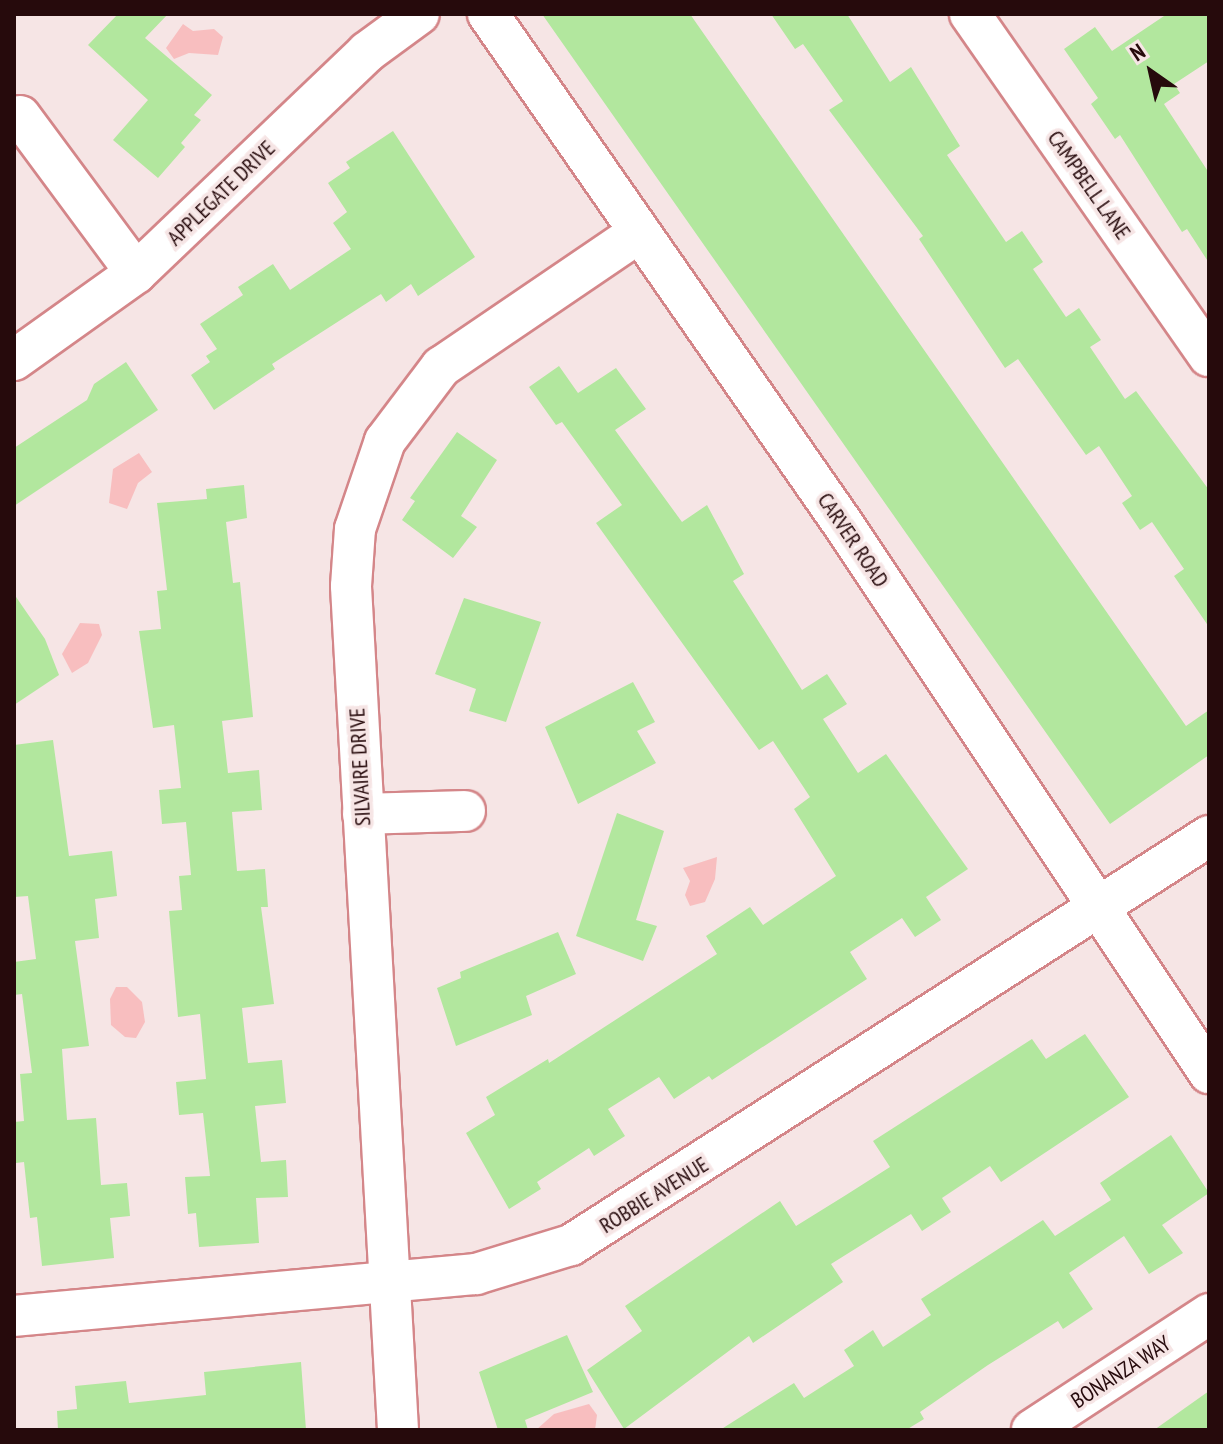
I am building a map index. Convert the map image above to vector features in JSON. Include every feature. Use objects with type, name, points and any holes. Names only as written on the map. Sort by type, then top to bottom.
[{"type":"street","name":"APPLEGATE DRIVE","points":[[14,360],[136,273],[367,52],[419,14]]},
{"type":"street","name":"CARVER ROAD","points":[[488,14],[843,524],[1097,910],[1209,1073]]},
{"type":"street","name":"CAMPBELL LANE","points":[[979,17],[1209,354]]},
{"type":"street","points":[[20,116],[136,273]]},
{"type":"street","name":"SILVAIRE DRIVE","points":[[398,1430],[386,1280],[351,586],[355,529],[385,441],[441,367],[640,232]]},
{"type":"street","points":[[363,814],[465,811]]},
{"type":"street","name":"ROBBIE AVENUE","points":[[14,1316],[476,1274],[571,1245],[1209,836]]},
{"type":"street","name":"BONANZA WAY","points":[[1032,1430],[1209,1314]]},
{"type":"shaded area","points":[[183,24],[193,31],[214,29],[223,37],[218,55],[189,53],[174,59],[166,48]]},
{"type":"shaded area","points":[[139,453],[152,472],[138,483],[127,509],[109,503],[113,469]]},
{"type":"shaded area","points":[[80,623],[99,624],[102,635],[88,663],[72,673],[62,654]]},
{"type":"shaded area","points":[[717,857],[715,879],[705,902],[690,906],[685,895],[690,881],[683,868]]},
{"type":"shaded area","points":[[116,987],[127,987],[142,1002],[145,1022],[136,1038],[125,1037],[111,1025],[110,999]]},
{"type":"shaded area","points":[[589,1404],[597,1415],[595,1430],[536,1430],[554,1414]]},
{"type":"building","points":[[118,14],[168,14],[145,38],[212,95],[194,115],[201,120],[181,143],[185,147],[158,178],[113,140],[148,100],[88,45]]},
{"type":"building","points":[[542,14],[690,14],[1186,726],[1209,710],[1209,755],[1110,824]]},
{"type":"building","points":[[771,14],[847,14],[890,82],[911,67],[960,146],[947,155],[1006,242],[1022,231],[1043,262],[1033,269],[1066,317],[1079,308],[1101,340],[1090,347],[1125,399],[1136,391],[1209,490],[1209,627],[1174,576],[1184,569],[1152,522],[1140,530],[1122,503],[1132,496],[1099,446],[1086,455],[1018,359],[1005,368],[919,239],[923,236],[829,110],[843,101],[803,44],[795,49]]},
{"type":"building","points":[[1167,14],[1209,14],[1209,61],[1174,84],[1180,93],[1164,104],[1209,173],[1209,263],[1187,229],[1182,232],[1120,135],[1115,139],[1091,104],[1098,98],[1064,49],[1095,27],[1112,51]]},
{"type":"building","points":[[393,131],[475,257],[418,296],[411,284],[386,302],[381,294],[272,364],[275,369],[214,410],[191,375],[210,362],[206,356],[217,349],[200,324],[243,295],[238,287],[273,264],[290,290],[351,249],[333,223],[347,212],[328,183],[350,168],[346,162]]},
{"type":"building","points":[[126,362],[158,410],[14,506],[14,448],[87,400],[94,384]]},
{"type":"building","points":[[559,366],[578,393],[616,368],[646,409],[615,430],[682,522],[707,505],[744,574],[733,581],[802,690],[827,674],[847,704],[823,719],[858,773],[886,754],[968,869],[926,897],[941,920],[915,937],[902,918],[850,952],[867,979],[712,1080],[709,1076],[674,1099],[659,1077],[608,1109],[625,1136],[594,1156],[589,1148],[537,1182],[541,1189],[509,1209],[466,1133],[495,1115],[486,1097],[548,1059],[549,1063],[717,954],[706,936],[750,907],[763,925],[836,876],[794,809],[810,797],[773,741],[759,750],[596,523],[622,505],[562,422],[556,425],[529,387]]},
{"type":"building","points":[[457,432],[497,460],[461,516],[477,527],[453,558],[402,520],[415,501],[410,498]]},
{"type":"building","points":[[244,485],[247,518],[226,522],[233,583],[240,582],[253,717],[222,721],[228,773],[259,770],[262,810],[232,812],[237,871],[265,869],[268,907],[261,907],[274,1004],[242,1008],[248,1063],[282,1060],[286,1103],[255,1106],[261,1162],[286,1160],[288,1197],[256,1198],[259,1243],[199,1247],[196,1213],[188,1214],[185,1177],[210,1176],[203,1113],[179,1115],[176,1082],[206,1079],[200,1014],[178,1017],[169,911],[182,910],[179,876],[191,875],[186,822],[162,824],[159,790],[181,788],[174,725],[153,728],[139,631],[161,629],[157,591],[167,590],[157,503],[207,499],[206,489]]},
{"type":"building","points":[[14,594],[45,639],[59,675],[14,705]]},
{"type":"building","points":[[464,598],[541,622],[506,722],[469,711],[476,689],[435,674]]},
{"type":"building","points":[[633,682],[655,722],[637,731],[656,763],[578,804],[545,727]]},
{"type":"building","points":[[53,740],[69,856],[112,851],[117,896],[95,899],[99,938],[75,941],[89,1046],[62,1049],[67,1120],[96,1118],[101,1185],[127,1183],[130,1216],[110,1218],[114,1258],[42,1266],[37,1217],[30,1218],[24,1162],[16,1163],[14,1129],[14,1122],[24,1121],[20,1074],[32,1073],[22,994],[14,995],[14,962],[36,959],[28,896],[14,897],[14,745]]},
{"type":"building","points":[[617,813],[664,831],[636,920],[657,926],[643,961],[576,936]]},
{"type":"building","points":[[558,932],[576,974],[526,996],[532,1015],[456,1046],[437,988],[461,978],[460,972]]},
{"type":"building","points":[[1085,1034],[1129,1097],[1001,1182],[990,1166],[942,1198],[951,1212],[922,1231],[911,1214],[831,1264],[843,1282],[753,1343],[749,1336],[624,1429],[587,1370],[642,1331],[625,1306],[780,1201],[796,1226],[890,1167],[873,1141],[1032,1039],[1046,1059]]},
{"type":"building","points":[[1171,1135],[1209,1193],[1162,1225],[1183,1253],[1149,1274],[1124,1236],[1069,1273],[1093,1309],[1063,1329],[1058,1321],[988,1365],[920,1412],[924,1419],[906,1430],[720,1430],[794,1383],[804,1398],[854,1366],[844,1350],[873,1330],[883,1347],[931,1315],[921,1299],[1043,1220],[1055,1236],[1111,1200],[1100,1183]]},
{"type":"building","points":[[567,1335],[593,1392],[525,1420],[528,1430],[498,1430],[479,1372]]},
{"type":"building","points":[[301,1362],[306,1430],[58,1430],[57,1411],[77,1409],[75,1386],[126,1381],[129,1403],[206,1395],[204,1372]]},
{"type":"building","points":[[1209,1391],[1209,1430],[1154,1430]]}]
